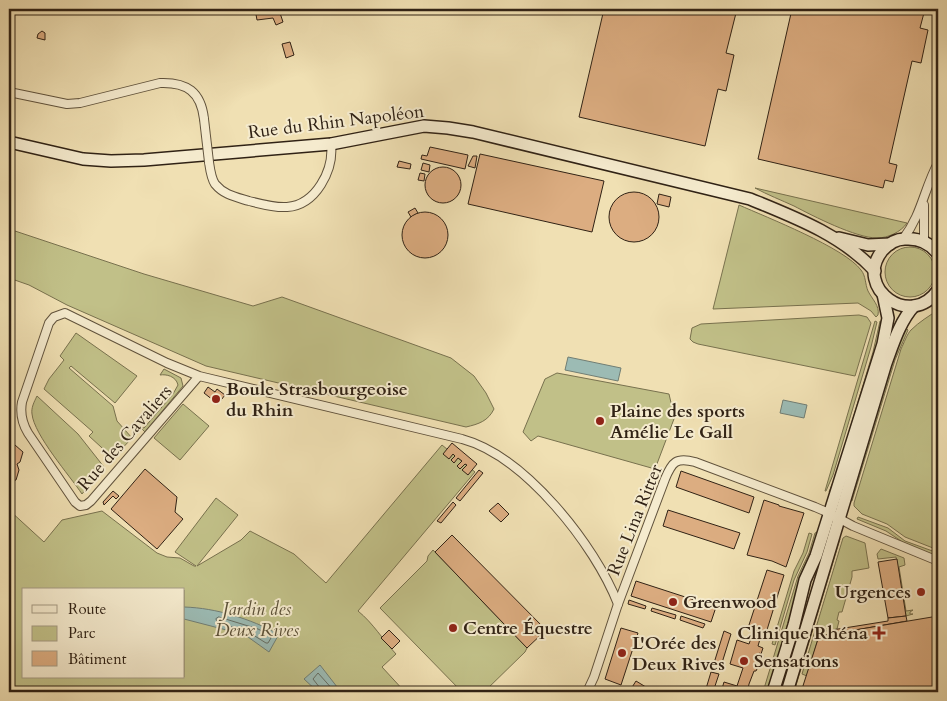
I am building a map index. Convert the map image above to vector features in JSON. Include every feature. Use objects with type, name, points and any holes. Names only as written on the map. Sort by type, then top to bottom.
[{"type":"main road","name":"Rue du Rhin Napoléon","points":[[9,142],[83,160],[144,160],[331,144],[424,126],[448,128],[473,132],[741,197],[778,210],[833,237],[862,258],[875,271]]},
{"type":"main road","name":"Rue du Rhin Napoléon","points":[[833,237],[868,245],[890,244]]},
{"type":"main road","points":[[787,692],[849,454],[885,334],[888,318],[883,294],[878,286],[875,271],[879,256],[890,244],[902,239],[914,238],[924,241],[937,252]]},
{"type":"main road","points":[[883,294],[897,304],[914,306],[930,300],[938,290]]},
{"type":"main road","points":[[773,692],[794,625],[805,580],[834,516],[892,347],[908,314],[914,306]]},
{"type":"street","points":[[9,92],[67,104],[80,103],[160,83],[185,86],[196,95],[203,108],[213,180],[226,194],[259,204],[287,207],[303,202],[320,186],[327,173],[331,144]]},
{"type":"street","points":[[902,239],[912,226],[924,201],[938,163]]},
{"type":"street","points":[[924,201],[924,241]]},
{"type":"street","name":"Rue des Cavaliers","points":[[199,376],[89,503],[82,507],[78,505],[60,480],[28,433],[23,422],[22,402],[43,341],[52,320],[58,315],[65,314],[167,363],[199,376],[462,439],[488,450],[506,460],[528,478],[568,521],[583,541],[618,604]]},
{"type":"street","name":"Rue Lina Ritter","points":[[590,691],[618,604],[669,469],[677,461],[695,462],[768,488],[834,516],[852,526],[938,561]]},
{"type":"green space","points":[[755,188],[907,223],[898,232],[890,236],[881,238],[868,237],[835,226]]},
{"type":"green space","points":[[739,205],[804,234],[852,261],[863,272],[868,291],[877,306],[878,315],[876,317],[871,311],[858,303],[713,309]]},
{"type":"green space","points":[[9,229],[144,274],[253,306],[282,297],[451,358],[474,376],[494,409],[483,421],[466,427],[206,366],[67,305],[29,285],[9,278]]},
{"type":"green space","points":[[905,247],[915,247],[928,254],[935,267],[935,277],[928,290],[915,297],[905,297],[896,293],[889,286],[885,277],[885,267],[889,258],[896,251]]},
{"type":"green space","points":[[938,310],[938,550],[905,537],[887,524],[862,514],[854,506],[854,503],[901,349],[911,330]]},
{"type":"green space","points":[[859,315],[867,317],[871,323],[855,376],[698,344],[690,339],[692,328],[701,324]]},
{"type":"green space","points":[[875,321],[877,322],[871,347],[833,475],[825,491]]},
{"type":"green space","points":[[880,321],[883,322],[876,352],[831,492],[829,492],[836,475],[873,352]]},
{"type":"green space","points":[[906,328],[908,330],[895,360],[852,501],[850,500],[891,363]]},
{"type":"green space","points":[[76,333],[137,376],[115,403],[71,366],[69,368],[113,406],[117,421],[132,438],[113,458],[89,436],[93,432],[44,389],[49,379],[64,360],[60,356]]},
{"type":"green space","points":[[164,369],[181,378],[183,386],[145,432],[140,427],[144,428],[173,394],[178,385],[168,375],[160,375]]},
{"type":"green space","name":"Plaine des sports Amélie Le Gall","points":[[557,373],[669,394],[672,407],[677,411],[655,469],[538,436],[531,441],[523,432],[545,379]]},
{"type":"green space","points":[[37,396],[78,434],[104,467],[82,494],[53,455],[34,423],[32,409]]},
{"type":"green space","points":[[183,404],[209,426],[180,460],[154,438]]},
{"type":"green space","name":"Jardin des Deux Rives","points":[[442,445],[475,472],[358,611],[396,654],[382,667],[405,692],[9,692],[9,510],[44,542],[62,520],[102,511],[157,553],[167,557],[180,558],[196,566],[175,552],[216,498],[238,515],[197,566],[241,540],[250,531],[294,554],[326,583]]},
{"type":"green space","points":[[858,517],[888,528],[905,541],[938,553],[938,557],[904,543],[886,531],[857,519]]},
{"type":"green space","points":[[817,532],[819,532],[802,577],[767,692],[763,692],[798,576]]},
{"type":"green space","points":[[809,533],[812,534],[807,552],[794,580],[775,645],[772,644],[794,571],[803,553]]},
{"type":"green space","points":[[846,536],[865,543],[869,568],[852,571],[842,612],[839,612],[837,629],[820,632],[807,676],[802,674],[843,538]]},
{"type":"green space","points":[[838,539],[840,539],[794,692],[792,692]]},
{"type":"green space","points":[[881,549],[904,558],[905,565],[899,567],[906,611],[913,610],[910,614],[913,614],[906,616],[896,557],[878,559],[877,554]]},
{"type":"green space","name":"Centre Équestre","points":[[433,550],[527,648],[484,692],[462,692],[380,608],[427,561],[428,556]]},
{"type":"water","points":[[568,357],[621,368],[618,381],[565,370]]},
{"type":"water","points":[[783,400],[807,405],[804,418],[780,413]]},
{"type":"water","points":[[185,607],[233,615],[279,634],[269,652],[248,637],[185,619]]},
{"type":"water","points":[[320,665],[341,692],[318,692],[304,679]]},
{"type":"building","points":[[255,9],[273,9],[276,14],[280,13],[283,22],[276,25],[273,18],[257,20]]},
{"type":"building","points":[[604,9],[737,9],[726,53],[734,55],[726,91],[718,89],[705,146],[579,117]]},
{"type":"building","points":[[792,9],[925,9],[920,28],[928,30],[921,63],[912,61],[889,163],[897,165],[893,182],[885,180],[883,188],[758,159]]},
{"type":"building","points":[[42,31],[45,33],[45,40],[37,38],[38,34]]},
{"type":"building","points":[[290,42],[294,55],[286,58],[282,44]]},
{"type":"building","points":[[430,147],[468,155],[465,169],[421,159],[422,155],[427,156]]},
{"type":"building","points":[[480,154],[604,181],[592,232],[468,204]]},
{"type":"building","points":[[473,156],[477,156],[475,168],[468,166]]},
{"type":"building","points":[[399,161],[411,164],[410,169],[397,167]]},
{"type":"building","points":[[423,163],[430,165],[429,172],[421,170]]},
{"type":"building","points":[[443,167],[455,173],[461,185],[455,197],[443,203],[431,197],[425,185],[431,173]]},
{"type":"building","points":[[420,173],[425,174],[424,181],[418,180]]},
{"type":"building","points":[[629,192],[639,192],[652,199],[659,212],[659,222],[652,235],[639,242],[629,242],[620,238],[613,231],[609,222],[609,212],[613,203],[620,196]]},
{"type":"building","points":[[659,194],[671,197],[669,207],[657,204]]},
{"type":"building","points":[[415,208],[418,213],[411,217],[408,212]]},
{"type":"building","points":[[420,212],[430,212],[444,222],[448,235],[444,248],[438,254],[430,258],[420,258],[406,248],[402,240],[402,230],[412,216]]},
{"type":"building","name":"Boule Strasbourgeoise du Rhin","points":[[208,387],[215,392],[217,389],[225,395],[218,404],[204,393]]},
{"type":"building","points":[[452,443],[477,464],[468,475],[462,470],[467,465],[465,464],[460,469],[457,466],[462,461],[458,458],[454,463],[451,460],[455,456],[453,454],[449,459],[443,454]]},
{"type":"building","points":[[15,445],[23,452],[20,462],[17,464],[19,470],[16,480],[9,482],[9,447]]},
{"type":"building","points":[[145,469],[177,497],[175,512],[183,519],[157,549],[111,509]]},
{"type":"building","points":[[479,470],[483,473],[460,501],[456,498]]},
{"type":"building","points":[[681,471],[754,497],[749,513],[676,487]]},
{"type":"building","points":[[113,491],[119,496],[116,499],[113,496],[104,505],[103,502]]},
{"type":"building","points":[[764,500],[804,513],[786,567],[772,561],[747,555]]},
{"type":"building","points":[[453,502],[456,505],[441,523],[437,521]]},
{"type":"building","points":[[498,503],[509,514],[501,522],[489,511]]},
{"type":"building","points":[[668,510],[740,533],[734,549],[663,526]]},
{"type":"building","points":[[452,535],[546,630],[527,648],[435,552]]},
{"type":"building","points":[[897,559],[906,616],[888,618],[878,562]]},
{"type":"building","name":"Greenwood","points":[[767,570],[784,575],[766,633],[748,628]]},
{"type":"building","name":"Greenwood","points":[[636,581],[716,607],[711,622],[631,596]]},
{"type":"building","points":[[629,600],[646,606],[645,609],[628,604]]},
{"type":"building","points":[[652,608],[676,615],[675,619],[651,611]]},
{"type":"building","points":[[681,616],[705,624],[703,628],[680,620]]},
{"type":"building","points":[[906,616],[907,621],[833,634],[832,630],[888,621],[888,618]]},
{"type":"building","points":[[938,616],[938,692],[801,692],[819,636]]},
{"type":"building","name":"L'Orée des Deux Rives","points":[[621,628],[638,633],[621,685],[605,679]]},
{"type":"building","points":[[389,630],[400,641],[392,649],[381,638]]},
{"type":"building","name":"Sensations","points":[[754,630],[762,632],[758,646],[763,648],[761,654],[759,653],[759,662],[757,661],[755,666],[757,666],[757,669],[754,671],[749,684],[749,692],[721,692],[724,682],[737,686],[743,668],[730,664],[737,640],[749,644]]},
{"type":"building","points":[[724,631],[731,634],[721,666],[714,663]]},
{"type":"building","points":[[711,672],[719,674],[713,692],[705,692]]},
{"type":"building","name":"L'Orée des Deux Rives","points":[[636,681],[654,692],[629,692]]},
{"type":"place","name":"Boule Strasbourgeoise du Rhin","points":[[216,399]]},
{"type":"place","name":"Plaine des sports Amélie Le Gall","points":[[600,421]]},
{"type":"place","name":"Urgences","points":[[921,592]]},
{"type":"place","name":"Greenwood","points":[[673,602]]},
{"type":"place","name":"Centre Équestre","points":[[453,628]]},
{"type":"place","name":"Clinique Rhéna","points":[[879,633]]},
{"type":"place","name":"L'Orée des Deux Rives","points":[[622,653]]},
{"type":"place","name":"Sensations","points":[[744,661]]}]
